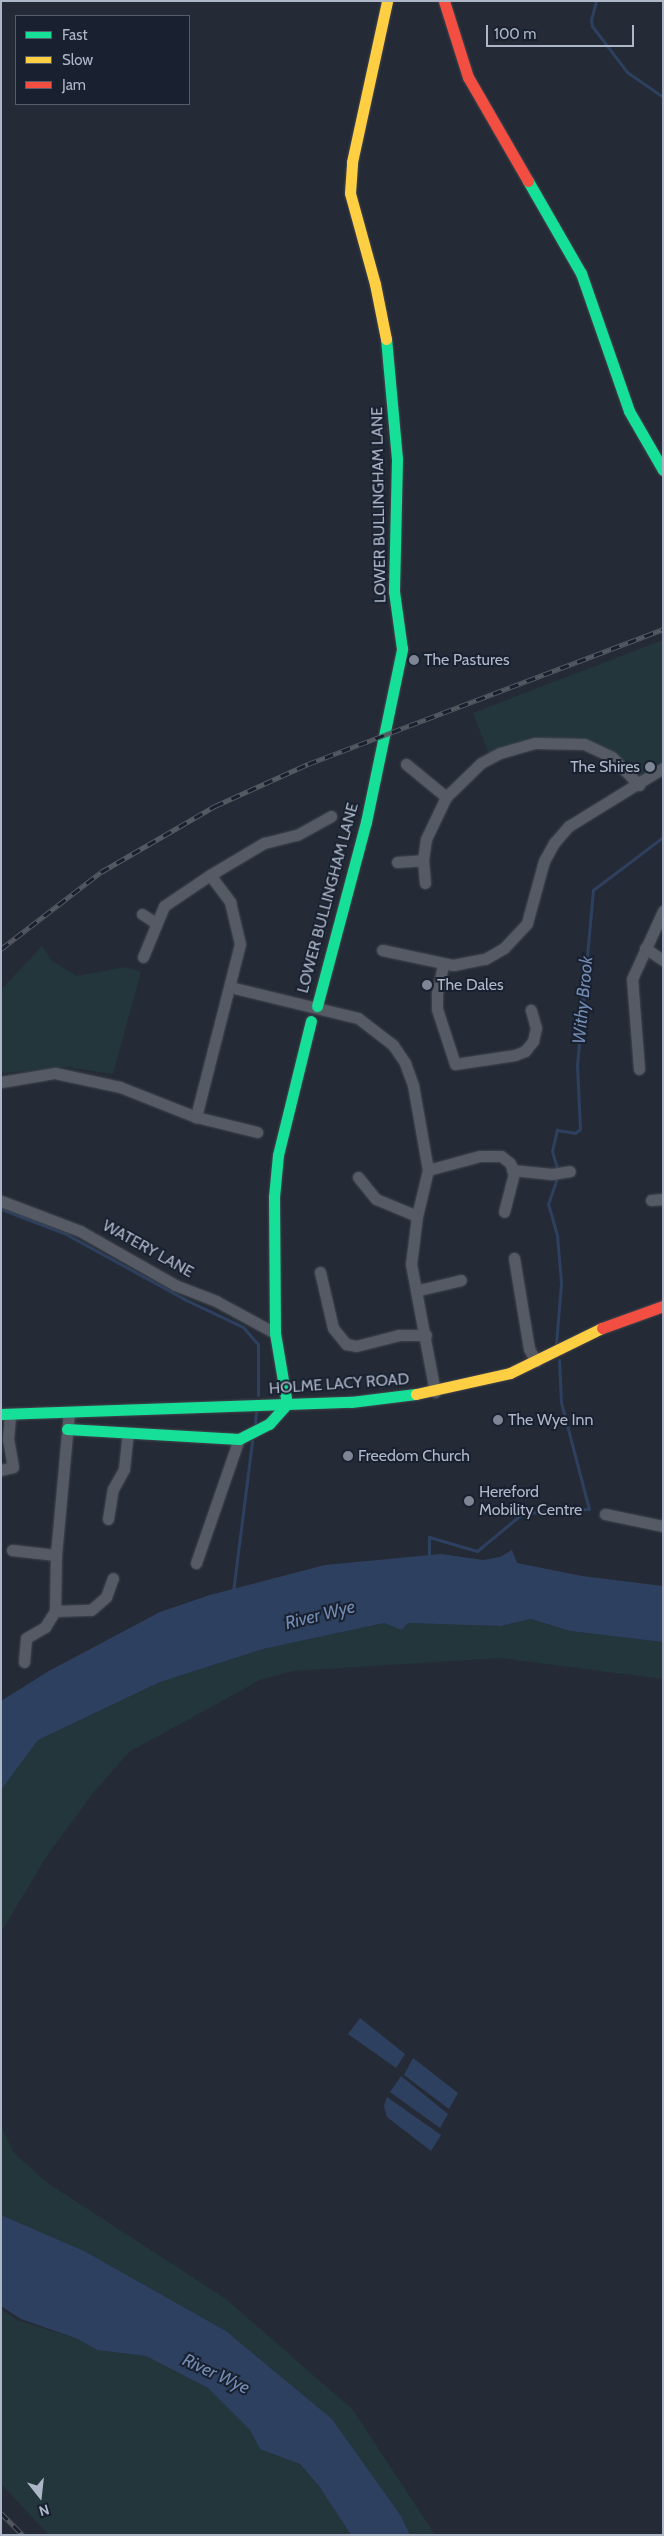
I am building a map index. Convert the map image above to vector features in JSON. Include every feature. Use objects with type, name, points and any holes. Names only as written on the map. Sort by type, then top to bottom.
[{"type":"street","name":"LOWER BULLINGHAM LANE","points":[[317,1006],[366,822],[392,709],[402,649],[394,591],[397,460],[390,362],[375,284],[350,193],[352,162],[387,1]]},
{"type":"street","points":[[444,1],[468,77],[581,273],[629,411],[663,470]]},
{"type":"street","points":[[425,883],[422,860],[426,838],[446,797],[482,763],[510,750],[544,743],[584,744],[612,757],[639,786]]},
{"type":"street","points":[[406,764],[446,797]]},
{"type":"street","points":[[382,950],[443,965],[486,959],[518,936],[526,923],[544,861],[554,843],[569,826],[639,786],[663,768]]},
{"type":"street","points":[[143,958],[164,906],[264,842],[297,835],[331,816]]},
{"type":"street","points":[[397,862],[422,860]]},
{"type":"street","points":[[196,1117],[240,944],[230,902],[210,875]]},
{"type":"street","points":[[639,1070],[632,980],[644,948],[663,910]]},
{"type":"street","points":[[142,914],[156,923]]},
{"type":"street","points":[[644,948],[663,960]]},
{"type":"street","points":[[443,965],[436,994],[437,1009],[455,1064],[515,1055],[525,1050],[533,1042],[536,1028],[531,1010]]},
{"type":"street","points":[[230,987],[317,1006],[358,1018],[393,1045],[412,1085],[428,1170],[417,1216],[411,1264],[419,1290],[435,1392]]},
{"type":"street","points":[[67,1429],[239,1439],[269,1424],[287,1404],[275,1333],[275,1176],[311,1022]]},
{"type":"street","points":[[1,1082],[55,1073],[120,1087],[196,1117],[257,1132]]},
{"type":"street","points":[[428,1170],[488,1154],[501,1156],[512,1170],[512,1185],[504,1212]]},
{"type":"street","points":[[512,1170],[552,1174],[570,1171]]},
{"type":"street","points":[[358,1177],[376,1199],[417,1216]]},
{"type":"street","name":"WATERY LANE","points":[[1,1201],[80,1231],[175,1285],[216,1301],[275,1333]]},
{"type":"street","points":[[514,1258],[529,1349],[536,1361]]},
{"type":"street","points":[[320,1272],[333,1328],[346,1344],[356,1346],[399,1335],[426,1335]]},
{"type":"street","points":[[419,1290],[461,1280]]},
{"type":"street","name":"HOLME LACY ROAD","points":[[6,1414],[351,1402],[435,1392],[493,1380],[600,1329],[662,1308]]},
{"type":"street","points":[[115,1432],[116,1411]]},
{"type":"street","points":[[24,1662],[26,1638],[45,1627],[55,1611],[56,1555],[69,1413]]},
{"type":"street","points":[[1,1470],[13,1467],[5,1439],[6,1414]]},
{"type":"street","points":[[108,1519],[113,1489],[124,1469],[128,1433]]},
{"type":"street","points":[[196,1563],[239,1439]]},
{"type":"street","points":[[606,1514],[663,1526]]},
{"type":"street","points":[[12,1550],[56,1555]]},
{"type":"street","points":[[55,1611],[91,1610],[106,1597],[113,1578]]},
{"type":"shaded area","points":[[663,640],[663,765],[637,785],[610,757],[584,744],[540,742],[490,757],[473,713]]},
{"type":"shaded area","points":[[42,946],[52,961],[77,976],[126,967],[141,972],[113,1074],[68,1067],[1,1073],[1,990]]},
{"type":"shaded area","points":[[531,1619],[570,1631],[663,1642],[663,1679],[501,1658],[293,1671],[260,1680],[129,1752],[93,1793],[46,1857],[1,1932],[1,1790],[38,1740],[160,1682],[263,1649],[384,1623],[402,1630],[408,1623],[501,1626]]},
{"type":"shaded area","points":[[1,2125],[13,2152],[46,2182],[226,2299],[353,2410],[435,2535],[410,2535],[401,2516],[332,2419],[226,2331],[84,2251],[1,2215]]},
{"type":"shaded area","points":[[1,2309],[17,2320],[78,2339],[97,2350],[146,2356],[208,2388],[250,2430],[260,2449],[300,2464],[319,2486],[351,2535],[49,2535],[1,2484]]},
{"type":"water","name":"River Wye","points":[[512,1550],[517,1563],[582,1576],[663,1586],[663,1642],[570,1631],[531,1619],[501,1626],[408,1623],[402,1630],[384,1623],[263,1649],[160,1682],[38,1740],[1,1790],[1,1701],[49,1671],[160,1612],[210,1595],[325,1565],[441,1554],[483,1560],[500,1557]]},
{"type":"water","points":[[360,2018],[405,2054],[396,2068],[348,2034]]},
{"type":"water","points":[[413,2058],[458,2093],[449,2109],[404,2075]]},
{"type":"water","points":[[401,2076],[448,2114],[440,2128],[390,2092]]},
{"type":"water","points":[[387,2097],[441,2135],[431,2151],[387,2117],[384,2106]]},
{"type":"water","name":"River Wye","points":[[1,2215],[84,2251],[226,2331],[332,2419],[401,2516],[410,2535],[351,2535],[319,2486],[300,2464],[260,2449],[250,2430],[208,2388],[146,2356],[97,2350],[78,2339],[21,2319],[1,2306]]},
{"type":"waterway","points":[[596,1],[591,20],[592,26],[627,72],[663,97]]},
{"type":"waterway","name":"Withy Brook","points":[[558,1171],[552,1151],[557,1130],[575,1133],[580,1129],[577,1066],[593,890],[663,837]]},
{"type":"waterway","name":"Withy Brook","points":[[556,1344],[561,1283],[557,1235],[548,1204],[558,1175]]},
{"type":"waterway","points":[[1,1209],[66,1234],[184,1299],[243,1327],[258,1344],[258,1395]]},
{"type":"waterway","points":[[429,1558],[429,1537],[477,1551],[523,1513],[589,1509],[561,1402],[559,1360]]},
{"type":"waterway","points":[[255,1423],[256,1411]]},
{"type":"waterway","points":[[233,1592],[252,1441]]},
{"type":"railway","points":[[1,949],[101,872],[215,806],[308,764],[663,629]]},
{"type":"railway","points":[[1,2513],[23,2535]]},
{"type":"traffic: fast","points":[[528,181],[581,273],[629,411],[663,470]]},
{"type":"traffic: fast","points":[[317,1006],[366,822],[402,649],[394,591],[397,459],[386,339]]},
{"type":"traffic: fast","points":[[67,1429],[239,1439],[269,1424],[287,1404],[275,1333],[274,1197],[278,1155],[311,1021]]},
{"type":"traffic: fast","points":[[1,1414],[351,1402],[416,1394]]},
{"type":"traffic: slow","points":[[386,339],[375,284],[350,193],[352,162],[387,1]]},
{"type":"traffic: slow","points":[[416,1394],[510,1373],[602,1328]]},
{"type":"traffic: jam","points":[[444,1],[468,77],[528,181]]},
{"type":"traffic: jam","points":[[602,1328],[663,1306]]},
{"type":"place","name":"The Pastures","points":[[414,660]]},
{"type":"place","name":"The Shires","points":[[650,767]]},
{"type":"place","name":"The Dales","points":[[427,985]]},
{"type":"place","name":"The Wye Inn","points":[[498,1420]]},
{"type":"place","name":"Freedom Church","points":[[348,1456]]},
{"type":"place","name":"Hereford Mobility Centre","points":[[469,1501]]}]
